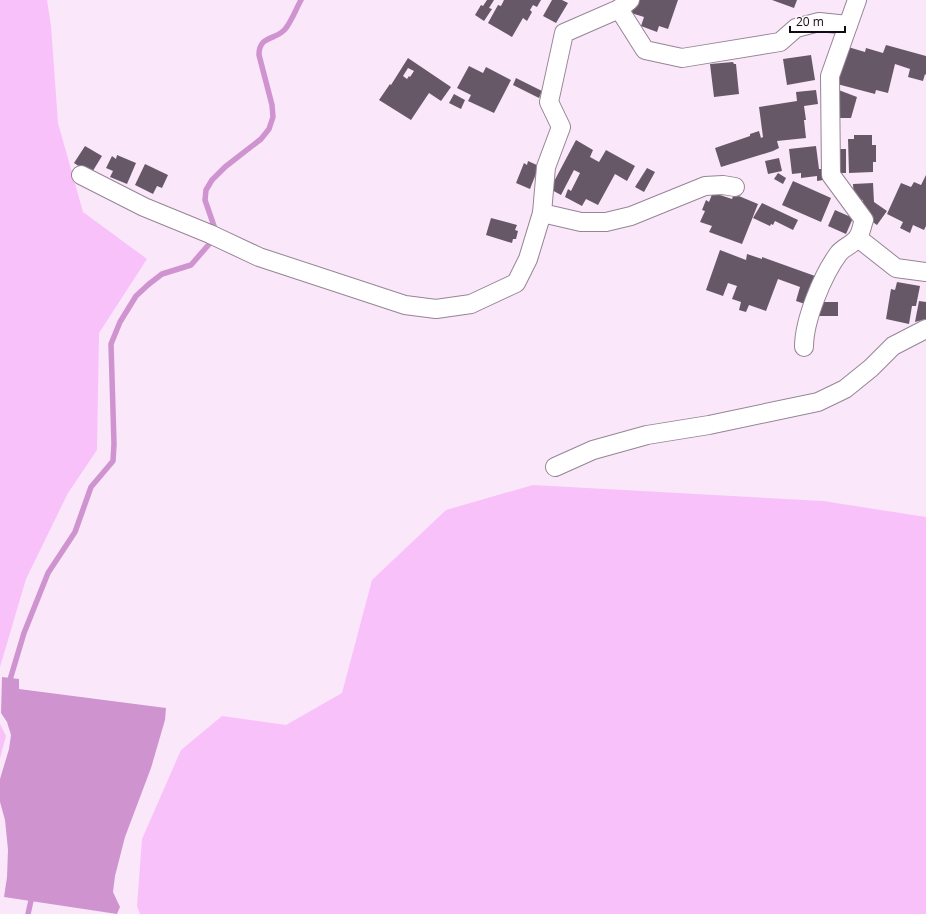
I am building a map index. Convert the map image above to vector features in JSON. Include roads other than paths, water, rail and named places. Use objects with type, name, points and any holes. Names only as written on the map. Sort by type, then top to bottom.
[{"type":"street","points":[[804,347],[804,339],[809,315],[830,266],[840,252],[858,238],[864,220],[831,175],[830,76],[856,0]]},
{"type":"street","points":[[81,175],[144,206],[259,257],[405,305],[436,309],[471,304],[516,283],[528,259],[542,213],[546,167],[561,127],[549,102],[564,33],[624,4],[645,50],[682,58],[780,42],[796,28],[819,22],[848,25]]},
{"type":"street","points":[[542,213],[581,222],[606,222],[631,216],[705,186],[723,185],[735,188]]},
{"type":"street","points":[[858,238],[896,268],[926,272]]},
{"type":"street","points":[[555,467],[593,450],[647,435],[709,425],[818,402],[845,389],[871,368],[893,346],[926,329]]},
{"type":"waterway","points":[[9,683],[24,633],[48,573],[75,532],[91,487],[113,461],[114,444],[111,344],[120,322],[136,296],[149,284],[162,274],[191,265],[211,242],[215,229],[205,200],[206,190],[212,180],[225,167],[261,139],[269,129],[273,117],[272,105],[259,55],[260,48],[265,41],[278,35],[286,28],[301,0]]},
{"type":"waterway","points":[[28,914],[32,896]]}]
